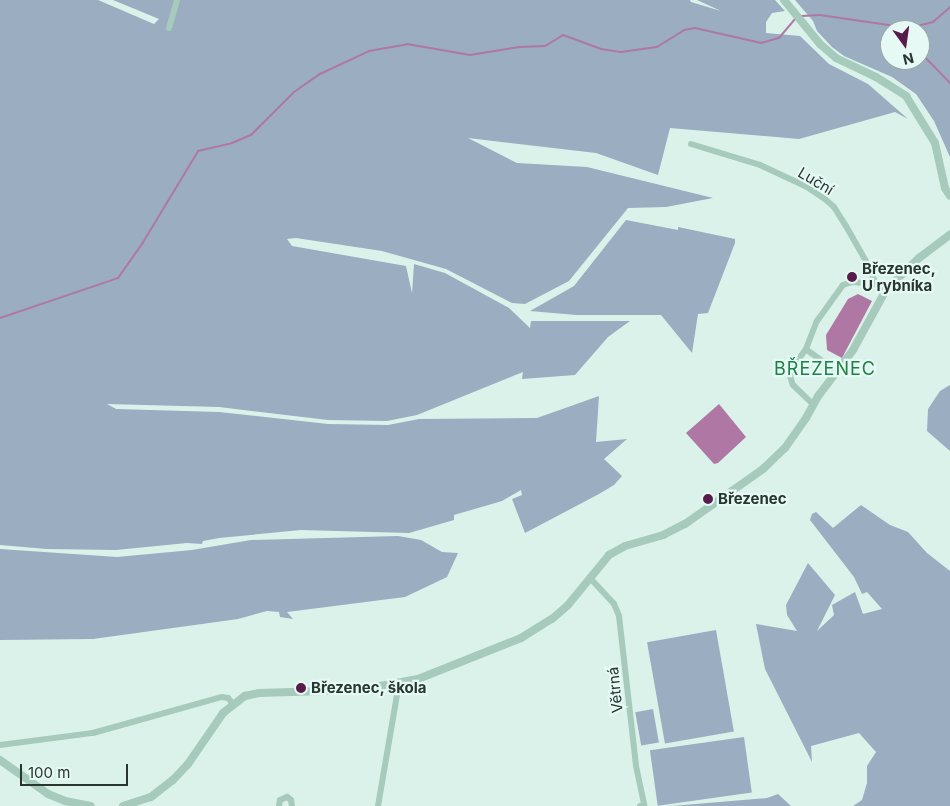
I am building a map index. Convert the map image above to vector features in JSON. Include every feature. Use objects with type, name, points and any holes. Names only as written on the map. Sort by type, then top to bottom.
[{"type":"street","points":[[169,28],[177,0]]},
{"type":"street","points":[[784,0],[820,44],[836,58],[876,77],[906,96],[935,143],[945,188],[950,196]]},
{"type":"street","name":"Luční","points":[[691,144],[760,165],[807,187],[825,199],[834,207],[846,226],[867,263],[876,284]]},
{"type":"street","points":[[124,806],[151,796],[174,780],[188,764],[223,713],[245,696],[259,693],[358,690],[399,683],[439,672],[521,638],[552,619],[603,561],[618,549],[685,524],[763,468],[785,448],[806,418],[813,404],[853,350],[886,290],[919,258],[950,234]]},
{"type":"street","points":[[813,404],[793,385],[790,376],[795,364],[806,349],[816,321],[839,289],[852,282],[876,284],[886,290]]},
{"type":"street","points":[[806,349],[836,371]]},
{"type":"street","name":"Větrná","points":[[590,578],[614,604],[619,616],[636,766],[644,805],[640,806]]},
{"type":"street","points":[[378,806],[399,683]]},
{"type":"street","points":[[0,746],[93,733],[222,697],[228,698],[233,704]]},
{"type":"street","points":[[0,760],[48,794],[65,801],[91,806]]},
{"type":"street","points":[[279,806],[280,800],[287,797],[291,800],[292,806]]},
{"type":"shaded area","points":[[0,0],[98,0],[154,24],[159,19],[113,0],[690,0],[691,2],[721,11],[697,0],[775,0],[785,11],[772,13],[766,22],[766,33],[800,36],[829,64],[868,84],[908,119],[895,112],[799,139],[670,128],[658,175],[596,153],[468,138],[517,163],[587,167],[713,198],[666,207],[628,208],[569,281],[525,304],[512,303],[446,269],[382,251],[296,238],[287,239],[292,246],[406,266],[412,293],[414,264],[445,273],[509,308],[530,328],[531,321],[630,321],[608,337],[575,375],[522,379],[523,372],[417,415],[387,421],[328,420],[219,407],[107,404],[116,409],[219,412],[328,424],[388,425],[419,419],[537,418],[599,396],[596,442],[627,439],[604,459],[622,476],[614,485],[599,494],[525,533],[512,499],[522,495],[521,490],[502,501],[454,515],[454,520],[409,533],[301,530],[219,538],[203,541],[202,544],[187,543],[116,550],[47,549],[0,545]]},
{"type":"shaded area","points":[[795,0],[950,0],[950,157],[934,121],[916,94],[892,77],[844,56],[832,47],[817,31],[813,21]]},
{"type":"shaded area","points":[[626,220],[678,230],[678,227],[735,239],[708,313],[698,314],[692,353],[661,315],[576,315],[530,311],[574,286]]},
{"type":"shaded area","points":[[858,294],[872,301],[842,358],[827,350],[826,335],[848,299]]},
{"type":"shaded area","points":[[950,385],[950,451],[927,431],[928,409],[940,391]]},
{"type":"shaded area","points":[[719,404],[746,437],[718,463],[714,464],[686,433]]},
{"type":"shaded area","points":[[861,505],[890,525],[908,532],[927,553],[950,571],[950,806],[853,806],[862,800],[867,783],[867,766],[876,752],[859,733],[811,746],[812,762],[765,669],[756,624],[797,631],[787,615],[786,605],[808,563],[835,595],[817,631],[834,615],[832,605],[855,592],[863,614],[882,609],[867,592],[862,594],[854,577],[810,520],[812,514],[816,512],[833,528]]},
{"type":"shaded area","points":[[398,536],[421,540],[442,552],[458,553],[447,577],[405,597],[287,612],[293,619],[280,617],[279,612],[267,611],[238,619],[93,639],[0,640],[0,549],[117,557],[192,550],[251,540]]},
{"type":"shaded area","points":[[716,630],[734,731],[665,744],[647,642]]},
{"type":"shaded area","points":[[653,709],[659,742],[641,746],[635,712]]},
{"type":"shaded area","points":[[744,737],[752,792],[658,806],[650,750]]},
{"type":"shaded area","points":[[778,794],[791,806],[672,806],[767,798]]},
{"type":"waterway","points":[[930,23],[950,7]]},
{"type":"waterway","points":[[802,16],[820,15],[880,24]]},
{"type":"waterway","points":[[0,318],[118,278],[142,244],[198,151],[232,143],[251,135],[294,92],[320,74],[369,51],[407,44],[470,55],[519,47],[545,46],[563,35],[601,49],[621,52],[657,47],[684,30],[695,28],[761,43],[779,38],[796,18]]},
{"type":"waterway","points":[[930,62],[950,83]]},
{"type":"place","name":"Březenec, U rybníka","points":[[852,277]]},
{"type":"place","name":"Březenec","points":[[708,499]]},
{"type":"place","name":"Březenec, škola","points":[[301,688]]},
{"type":"district","name":"BŘEZENEC","points":[[825,369]]}]
